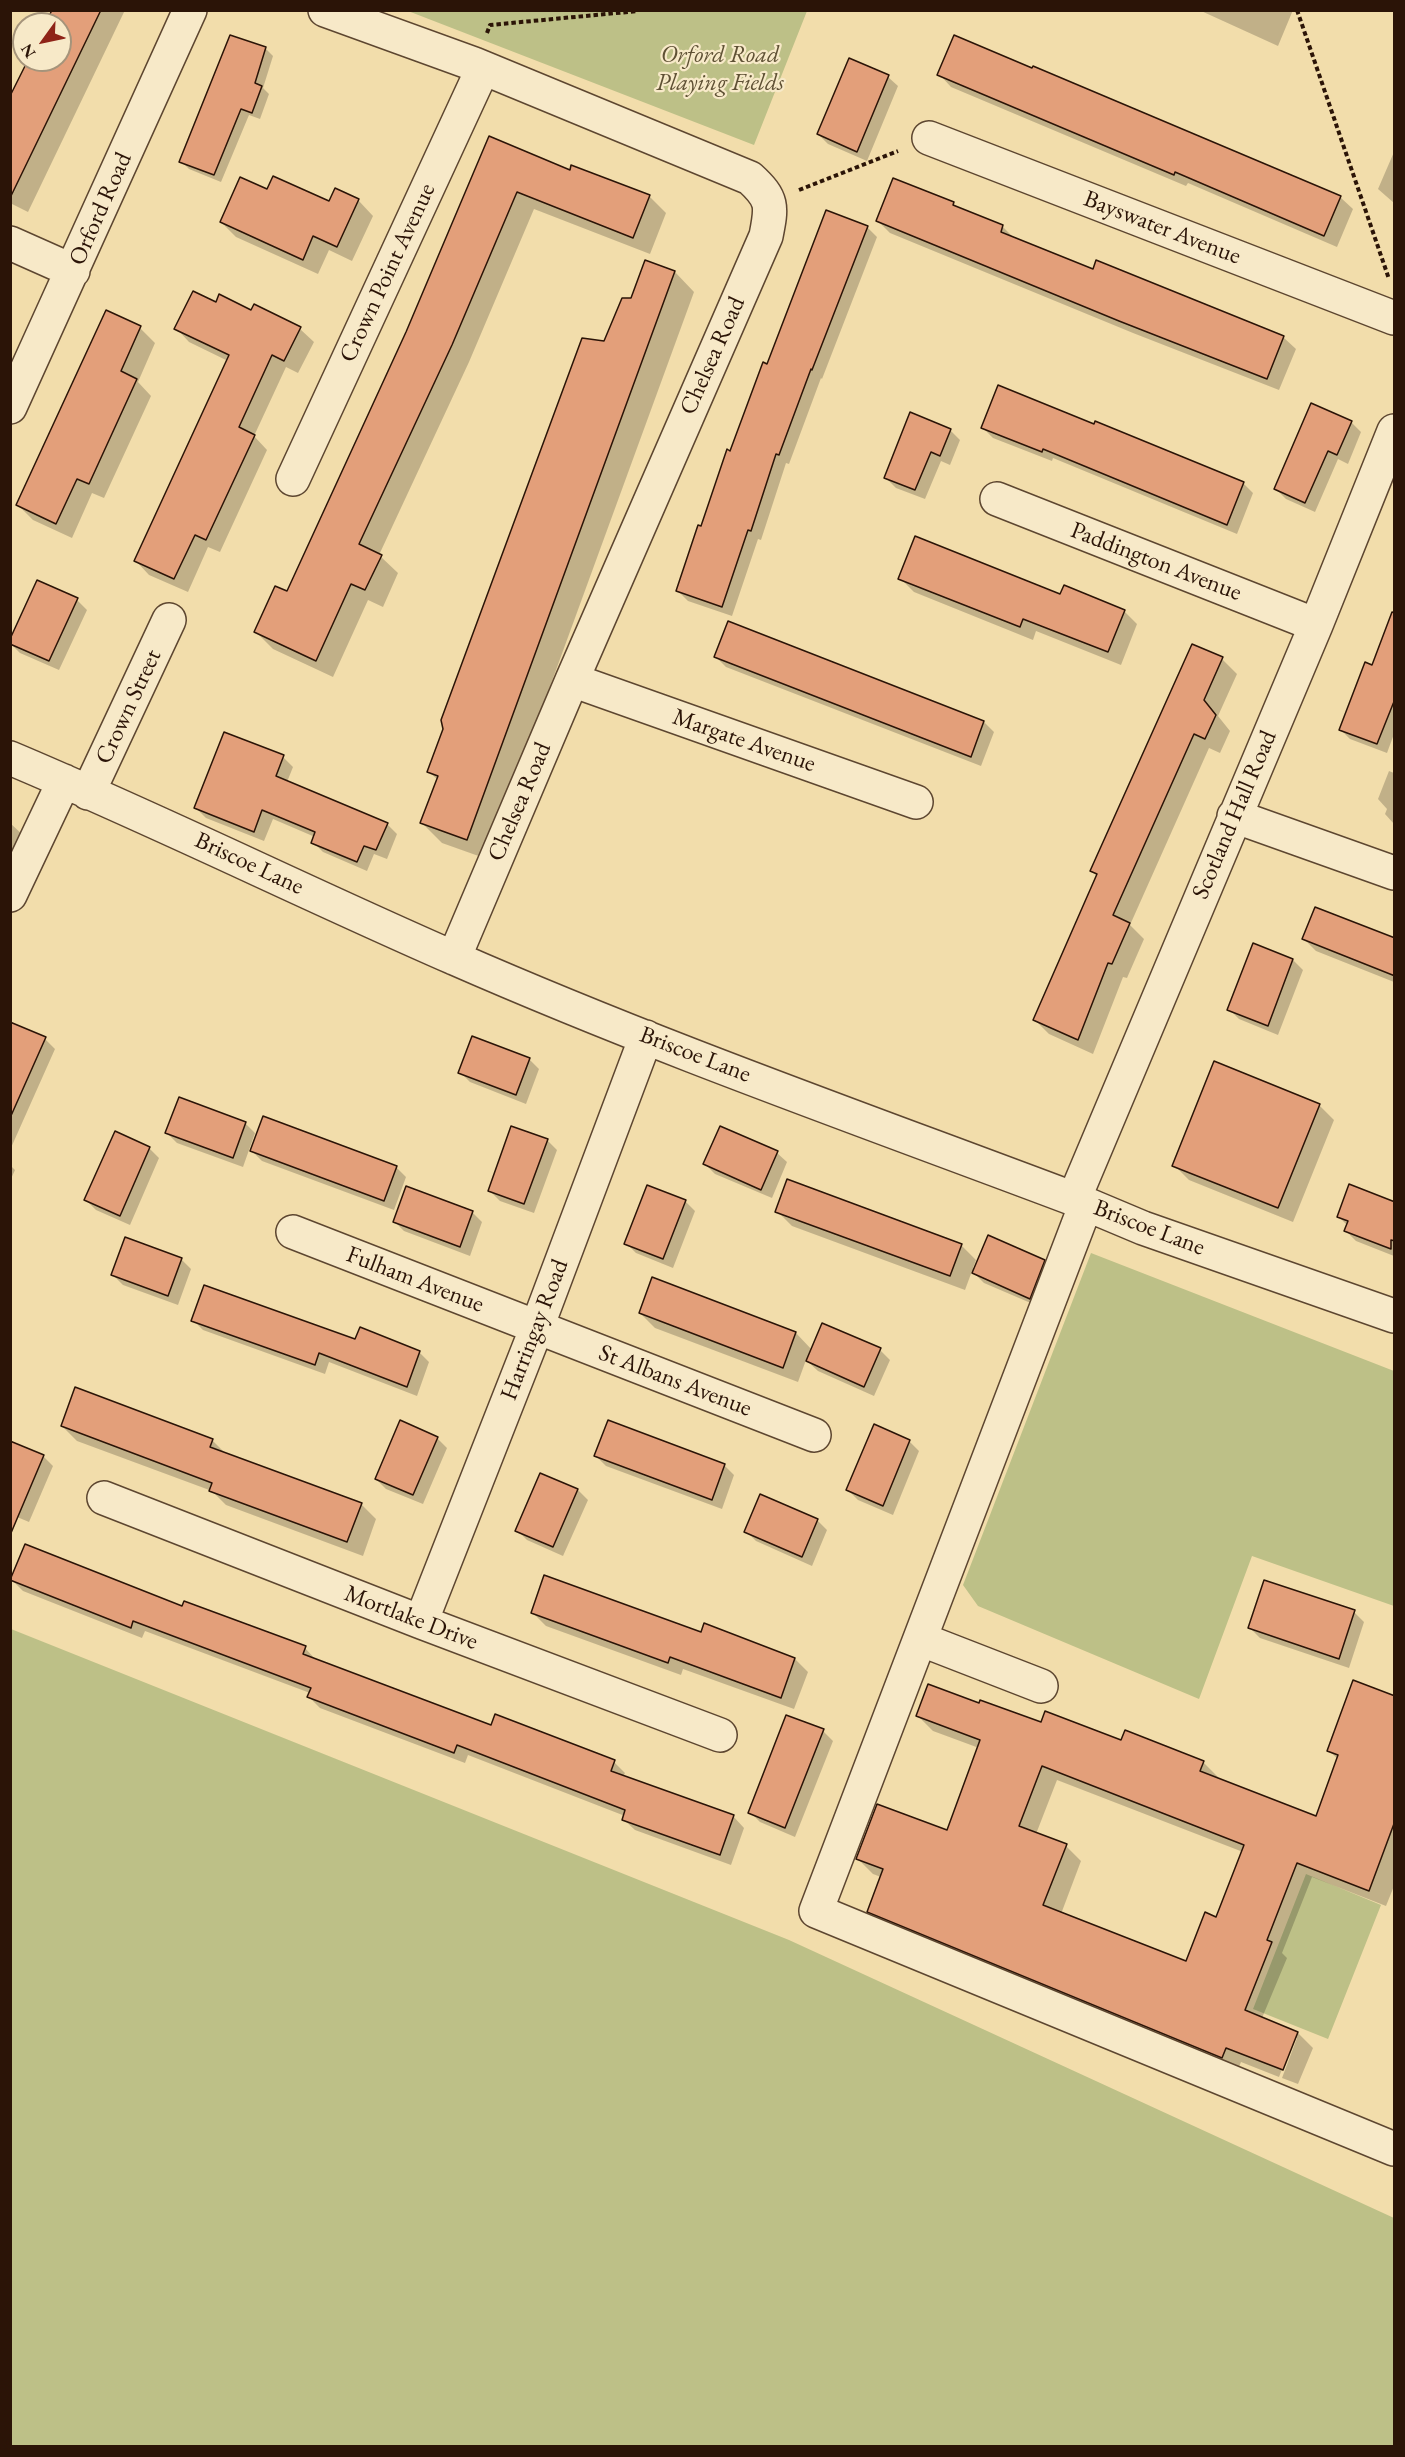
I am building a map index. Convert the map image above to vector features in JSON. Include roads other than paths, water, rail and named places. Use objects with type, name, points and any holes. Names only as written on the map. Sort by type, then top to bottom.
[{"type":"street","name":"Orford Road","points":[[10,407],[190,10]]},
{"type":"street","points":[[325,10],[478,66]]},
{"type":"street","name":"Chelsea Road","points":[[454,958],[572,680],[766,236],[771,211],[770,201],[762,189],[750,178],[478,66]]},
{"type":"street","name":"Crown Point Avenue","points":[[293,479],[478,66]]},
{"type":"street","name":"Bayswater Avenue","points":[[929,138],[1395,318]]},
{"type":"street","points":[[10,243],[73,271]]},
{"type":"street","name":"Scotland Hall Road","points":[[1395,431],[1316,625],[1234,816],[1080,1202],[920,1639],[816,1911],[1395,2149]]},
{"type":"street","name":"Paddington Avenue","points":[[997,499],[1316,625]]},
{"type":"street","name":"Crown Street","points":[[10,895],[76,787],[169,620]]},
{"type":"street","name":"Margate Avenue","points":[[572,680],[916,802]]},
{"type":"street","name":"Briscoe Lane","points":[[10,758],[143,815],[454,958],[646,1037],[1143,1228],[1395,1316]]},
{"type":"street","points":[[1234,816],[1395,873]]},
{"type":"street","name":"Harringay Road","points":[[421,1622],[537,1327],[646,1037]]},
{"type":"street","name":"Fulham Avenue","points":[[292,1232],[537,1327]]},
{"type":"street","name":"St Albans Avenue","points":[[537,1327],[814,1435]]},
{"type":"street","name":"Mortlake Drive","points":[[104,1498],[720,1736]]},
{"type":"street","points":[[920,1639],[1041,1686]]},
{"type":"park label","name":"Orford Road Playing Fields","points":[[720,69]]}]
